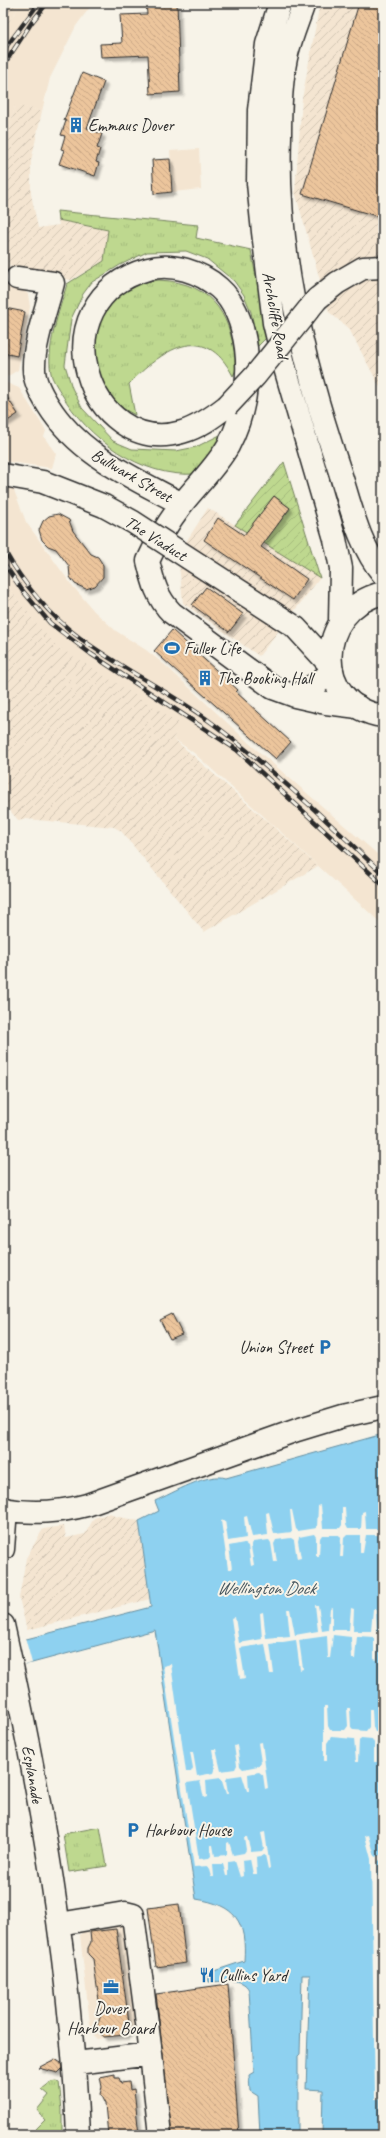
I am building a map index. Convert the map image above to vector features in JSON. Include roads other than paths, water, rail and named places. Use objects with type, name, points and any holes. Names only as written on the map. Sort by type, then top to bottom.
[{"type":"main road","name":"Archcliffe Road","points":[[280,3],[266,44],[259,110],[258,183],[274,323],[285,368],[335,539],[341,568],[337,627],[331,642],[332,669]]},
{"type":"main road","name":"Archcliffe Road","points":[[304,3],[286,58],[280,118],[278,179],[284,249],[302,345],[325,429],[360,534],[377,567],[383,574]]},
{"type":"main road","points":[[358,707],[326,703],[295,696],[274,688],[172,613],[161,602],[156,592],[148,561],[182,504],[228,446],[244,406],[247,380],[247,357],[240,319],[232,303],[221,290],[209,280],[195,273],[163,267],[148,268],[132,275],[109,289],[100,299],[93,311],[87,324],[84,339],[86,371],[91,386],[100,402],[114,416],[129,427],[152,434],[165,435],[181,433],[198,426],[227,406],[255,376],[317,299],[337,283],[363,268],[383,267]]},
{"type":"main road","name":"Bullwark Street","points":[[17,278],[52,283],[37,347],[34,368],[37,383],[53,414],[66,431],[87,450],[108,464],[182,504]]},
{"type":"main road","name":"The Viaduct","points":[[3,475],[43,482],[104,506],[133,522],[294,627],[332,669]]},
{"type":"main road","points":[[337,627],[348,611],[359,602],[371,596],[383,594]]},
{"type":"main road","name":"The Viaduct","points":[[294,627],[323,634],[337,627]]},
{"type":"main road","points":[[295,696],[318,683],[332,669],[338,685],[346,697],[358,707],[381,718]]},
{"type":"main road","points":[[3,1549],[5,1509],[47,1512],[70,1510],[297,1430],[343,1416],[383,1407]]},
{"type":"main road","name":"Esplanade","points":[[3,1625],[35,1777],[59,1924],[76,2063],[78,2135]]},
{"type":"main road","points":[[59,1924],[125,1913],[133,1915],[152,2054],[160,2135]]},
{"type":"main road","points":[[76,2063],[152,2054]]},
{"type":"water","name":"Wellington Dock","points":[[383,1434],[383,1865],[379,1875],[381,2041],[379,2135],[322,2135],[323,2090],[306,2089],[310,1975],[302,1975],[300,2054],[298,2056],[298,2135],[260,2135],[258,2096],[250,2091],[249,2075],[254,2072],[249,1990],[242,1983],[237,1981],[209,1982],[208,1973],[244,1961],[243,1935],[236,1917],[229,1911],[209,1902],[196,1899],[155,1630],[32,1663],[3,1669],[3,1645],[151,1607],[139,1521],[159,1511],[155,1501],[190,1484],[210,1478],[226,1478]]},
{"type":"railway","points":[[3,51],[39,3]]},
{"type":"railway","points":[[3,66],[32,22],[47,3]]},
{"type":"railway","points":[[3,548],[10,561],[37,597],[69,629],[112,660],[212,723],[300,796],[383,874]]},
{"type":"railway","points":[[3,562],[22,590],[50,623],[91,654],[237,750],[383,885]]},
{"type":"place","name":"Emmaus Dover","points":[[76,125]]},
{"type":"place","name":"Fuller Life","points":[[172,648]]},
{"type":"place","name":"The Booking Hall","points":[[205,678]]},
{"type":"place","name":"Union Street","points":[[325,1347]]},
{"type":"place","name":"Harbour House","points":[[133,1830]]},
{"type":"place","name":"Cullins Yard","points":[[207,1975]]},
{"type":"place","name":"Dover Harbour Board","points":[[111,1987]]}]
